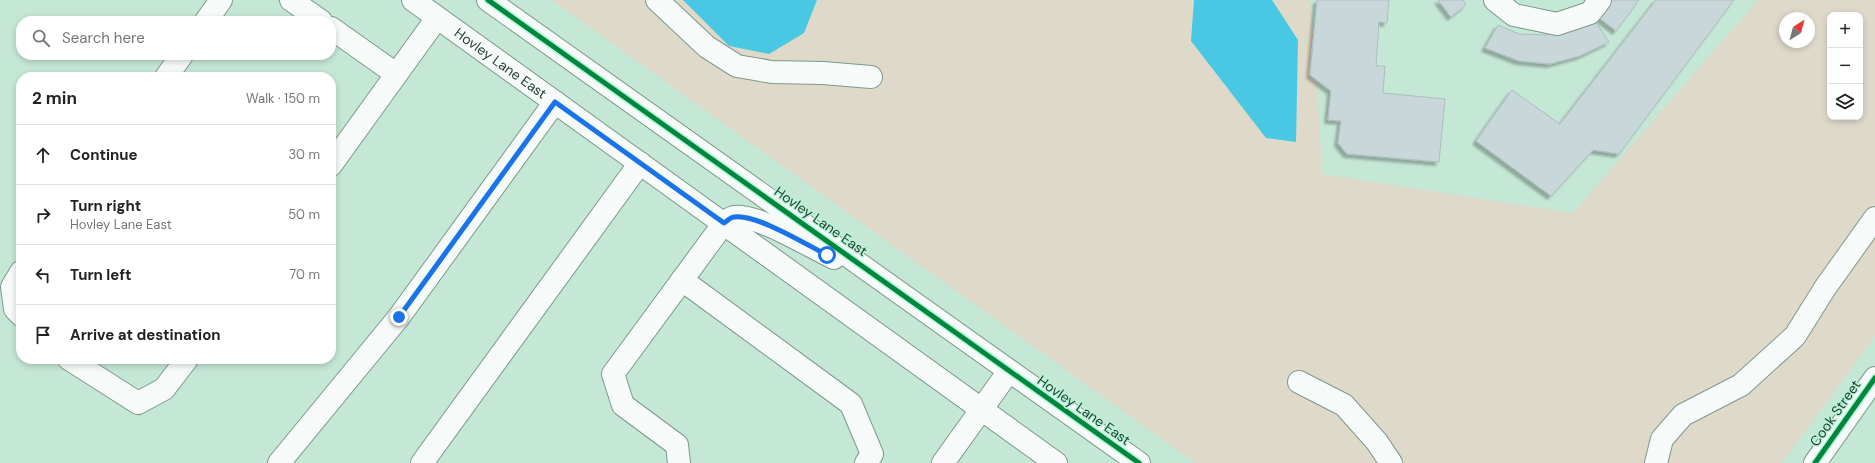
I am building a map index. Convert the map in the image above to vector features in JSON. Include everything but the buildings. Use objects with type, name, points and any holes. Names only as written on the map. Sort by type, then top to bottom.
[{"type":"street","points":[[210,16],[221,0]]},
{"type":"street","points":[[291,0],[314,16]]},
{"type":"street","name":"Hovley Lane East","points":[[413,0],[1056,463]]},
{"type":"street","name":"Hovley Lane East","points":[[488,0],[1139,463]]},
{"type":"street","points":[[657,0],[706,46],[737,66],[772,72],[823,72],[871,77]]},
{"type":"street","points":[[1495,0],[1514,15],[1557,24],[1590,13],[1600,0]]},
{"type":"street","points":[[336,158],[437,18]]},
{"type":"street","points":[[336,32],[396,74]]},
{"type":"street","points":[[170,72],[178,60]]},
{"type":"street","points":[[279,463],[399,317],[555,102]]},
{"type":"street","points":[[422,463],[640,163]]},
{"type":"street","points":[[679,463],[677,445],[624,405],[613,374],[724,223],[734,217],[748,218],[758,221],[827,255],[878,276]]},
{"type":"street","points":[[1656,463],[1662,439],[1684,415],[1741,385],[1795,336],[1825,288],[1875,218]]},
{"type":"street","points":[[16,280],[12,287],[16,311]]},
{"type":"street","points":[[682,280],[851,404],[872,454],[866,463]]},
{"type":"street","points":[[77,364],[138,403],[164,389],[183,364]]},
{"type":"street","points":[[942,463],[1009,371]]},
{"type":"street","name":"Cook Street","points":[[1815,463],[1875,378]]},
{"type":"street","points":[[1299,382],[1344,405],[1377,442],[1391,463]]},
{"type":"shaded area","points":[[552,0],[1310,0],[1317,84],[1322,174],[1573,213],[1758,0],[1875,0],[1875,336],[1782,463],[1195,463]]},
{"type":"water","points":[[683,0],[817,0],[804,33],[769,54],[729,46]]},
{"type":"water","points":[[1194,0],[1272,0],[1298,40],[1296,142],[1266,138],[1191,41]]},
{"type":"cycle path","points":[[488,0],[1139,463]]},
{"type":"cycle path","points":[[1815,463],[1875,378]]},
{"type":"route","points":[[399,317],[555,102],[724,223],[734,217],[748,218],[763,223],[793,237],[827,255]]}]
